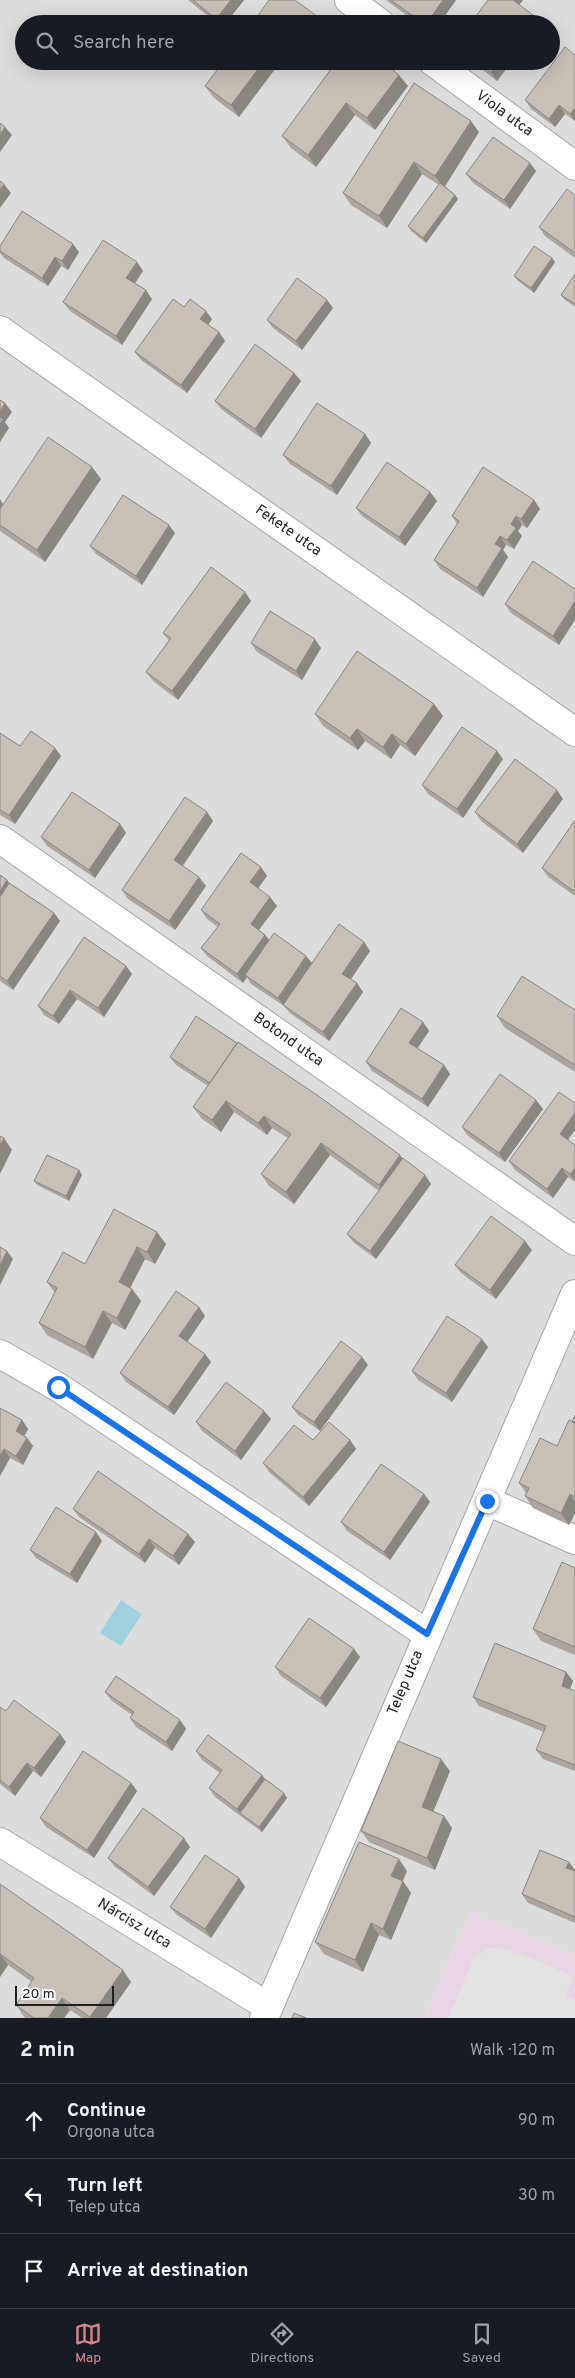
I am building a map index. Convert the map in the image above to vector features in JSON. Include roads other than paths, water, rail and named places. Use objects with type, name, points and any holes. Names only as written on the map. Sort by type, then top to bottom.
[{"type":"street","points":[[349,0],[369,15]]},
{"type":"street","name":"Viola utca","points":[[444,70],[575,166]]},
{"type":"street","name":"Fekete utca","points":[[0,330],[575,732]]},
{"type":"street","name":"Botond utca","points":[[0,839],[575,1241]]},
{"type":"street","name":"Telep utca","points":[[266,2012],[427,1634],[572,1308]]},
{"type":"street","points":[[0,1354],[58,1387],[427,1634]]},
{"type":"street","points":[[487,1501],[575,1540]]},
{"type":"street","name":"Nárcisz utca","points":[[0,1842],[266,2012]]},
{"type":"water","points":[[121,1600],[142,1614],[121,1646],[100,1633]]}]
